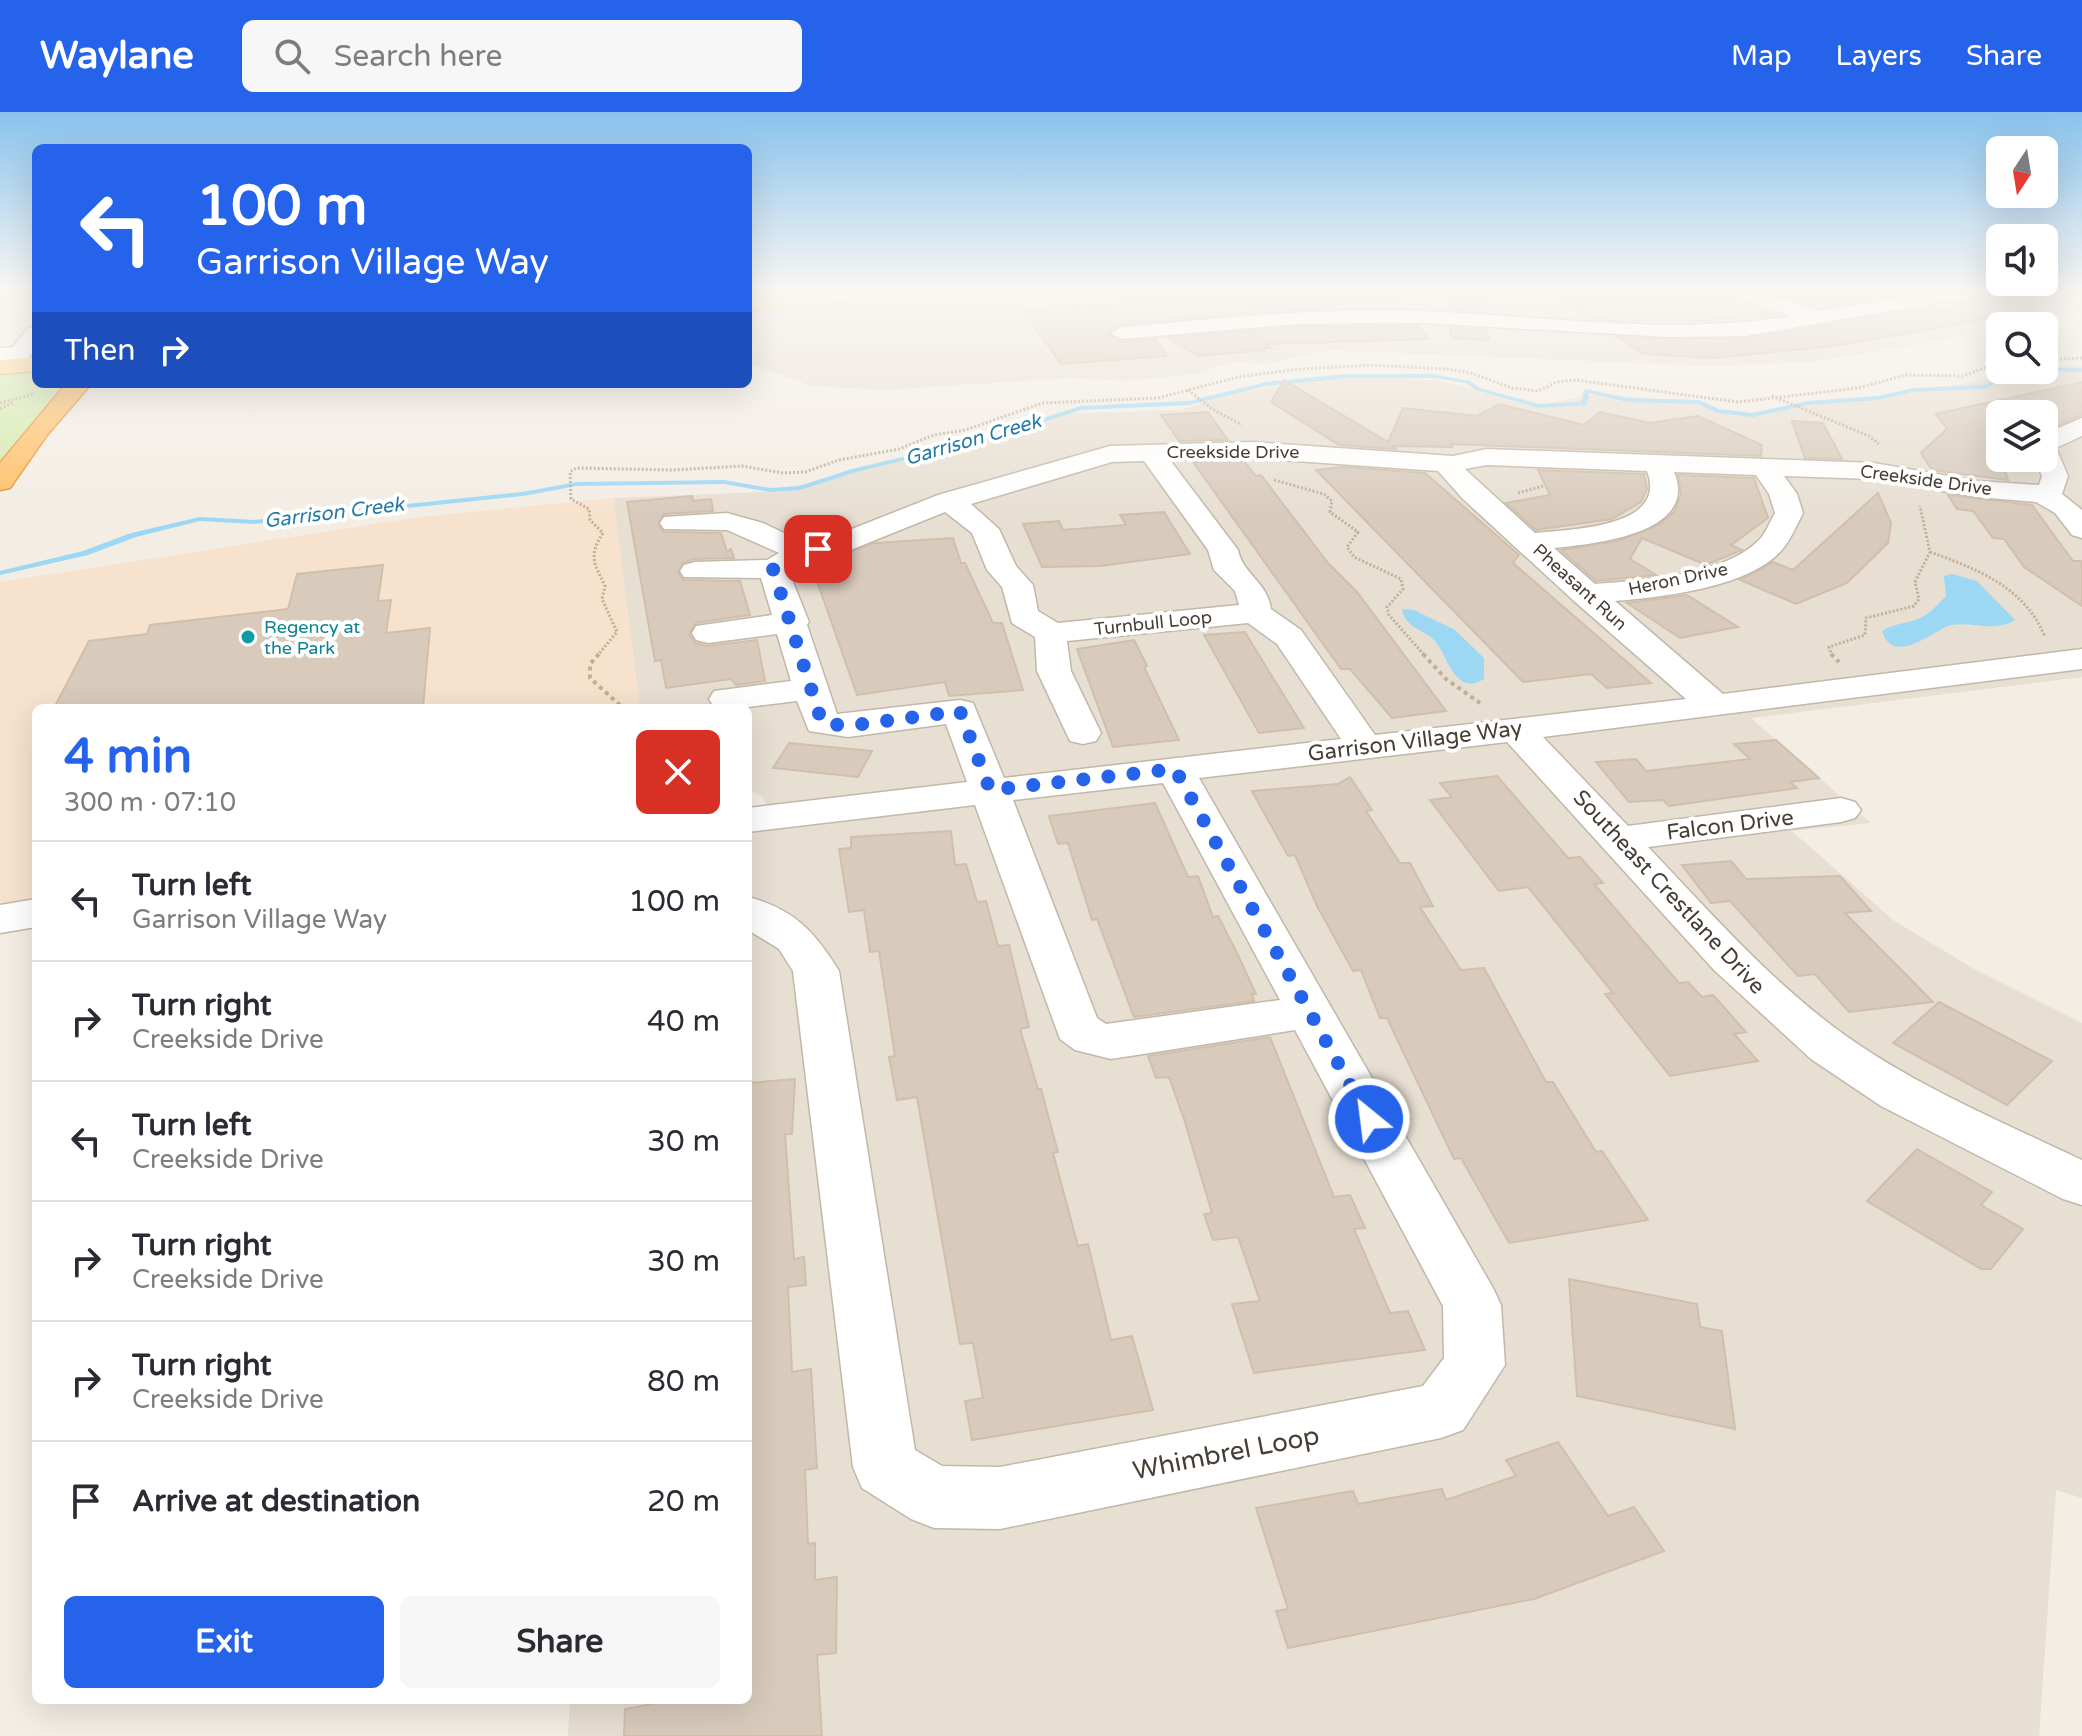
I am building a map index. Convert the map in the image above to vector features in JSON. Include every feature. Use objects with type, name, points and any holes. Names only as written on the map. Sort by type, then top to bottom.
[{"type":"highway","points":[[0,482],[38,430],[75,388]]},
{"type":"main road","points":[[0,367],[27,365]]},
{"type":"street","points":[[2058,439],[2082,426]]},
{"type":"street","name":"Creekside Drive","points":[[773,569],[801,553],[838,545],[948,501],[1110,454],[1252,450],[1453,464],[1487,457],[1764,466],[1874,471],[1977,489],[2043,494]]},
{"type":"street","points":[[1151,452],[1223,550],[1225,564],[1249,584],[1256,598],[1255,613],[1289,637],[1365,747]]},
{"type":"street","points":[[1530,542],[1613,531],[1649,516],[1665,498],[1665,485],[1657,463]]},
{"type":"street","name":"Pheasant Run","points":[[1453,464],[1451,470],[1473,493],[1715,706]]},
{"type":"street","name":"Heron Drive","points":[[1585,594],[1655,588],[1700,577],[1739,565],[1770,546],[1789,513],[1783,494],[1764,466]]},
{"type":"street","points":[[2043,494],[2051,490],[2053,472]]},
{"type":"street","points":[[2043,494],[2065,507],[2082,529]]},
{"type":"street","points":[[948,501],[985,529],[1002,570],[1017,585],[1023,616],[1052,633],[1048,647],[1050,662],[1083,733]]},
{"type":"street","points":[[674,523],[714,519],[739,521],[801,553]]},
{"type":"street","points":[[695,571],[773,569],[793,622],[822,723],[831,726],[960,711],[1077,1027],[1092,1038],[1111,1042],[1310,1012]]},
{"type":"street","name":"Turnbull Loop","points":[[1052,633],[1255,613]]},
{"type":"street","points":[[708,633],[793,622]]},
{"type":"street","name":"Garrison Village Way","points":[[752,820],[2078,660]]},
{"type":"street","points":[[727,699],[810,689]]},
{"type":"street","name":"Southeast Crestlane Drive","points":[[1516,730],[1730,960],[1828,1047],[1899,1093],[2082,1184]]},
{"type":"street","name":"Whimbrel Loop","points":[[752,913],[795,939],[816,971],[885,1467],[934,1497],[1000,1498],[1441,1410],[1475,1365],[1472,1305],[1175,769]]},
{"type":"street","name":"Falcon Drive","points":[[1619,839],[1841,810]]},
{"type":"street","points":[[0,919],[32,914]]},
{"type":"path","points":[[619,704],[590,678],[590,664],[617,632],[602,599],[605,586],[591,567],[591,554],[603,533],[590,520],[589,509],[571,499],[570,494],[570,472],[588,467],[639,470],[742,466],[793,474],[839,460],[899,449],[934,435],[965,430],[1043,403],[1158,398],[1238,377],[1370,365],[1459,371],[1529,390],[1575,380],[1738,402],[1858,388],[1906,375],[1963,376],[1986,367]]},
{"type":"path","points":[[1188,390],[1212,409],[1236,419],[1242,426],[1245,441],[1271,479],[1324,494],[1332,501],[1330,512],[1358,532],[1347,547],[1354,557],[1401,579],[1403,589],[1387,607],[1389,615],[1446,679],[1516,730]]},
{"type":"path","points":[[0,403],[40,391]]},
{"type":"path","points":[[1771,396],[1803,407],[1869,436],[1878,443],[1924,513],[1923,537],[1930,552],[1991,575],[2037,616],[2046,640],[2078,660]]},
{"type":"path","points":[[0,409],[21,398]]},
{"type":"path","points":[[1866,687],[1832,656],[1829,647],[1865,635],[1866,618],[1875,613],[1914,606],[1919,599],[1915,582],[1917,573],[1930,552]]},
{"type":"shaded area","points":[[753,365],[1225,365],[1195,374],[1127,381],[1070,378],[884,390],[812,386]]},
{"type":"shaded area","points":[[2082,366],[2082,677],[1751,718],[1871,823],[1792,831],[1893,920],[1974,969],[2082,1023],[2082,1498],[2056,1490],[2039,1736],[568,1736],[570,1704],[752,1704],[752,829],[776,825],[763,797],[752,792],[752,704],[639,704],[613,498],[787,491],[1056,414],[1180,410],[1231,393],[1337,377],[1437,380],[1539,405],[1600,393],[1708,406],[1739,415],[1808,403],[1878,398],[1986,380],[1986,384],[2058,384],[2058,367]]},
{"type":"shaded area","points":[[613,498],[639,704],[32,704],[32,900],[0,904],[0,582],[420,517]]},
{"type":"green space","points":[[32,365],[32,388],[78,388],[0,492],[0,366]]},
{"type":"water","points":[[1952,574],[1977,581],[2015,620],[1999,626],[1952,625],[1905,646],[1888,642],[1882,631],[1931,611],[1946,596],[1944,576]]},
{"type":"water","points":[[1402,609],[1414,610],[1455,630],[1484,658],[1484,679],[1465,683],[1458,678],[1438,645],[1406,620]]},
{"type":"building","points":[[1284,380],[1388,442],[1403,408],[1477,416],[1499,404],[1584,425],[1600,412],[1650,423],[1698,416],[1762,445],[1761,456],[1451,444],[1452,447],[1393,446],[1396,449],[1339,445],[1271,402]]},
{"type":"building","points":[[2082,382],[2082,415],[2058,425],[2058,400],[2000,400]]},
{"type":"building","points":[[1986,403],[1986,472],[2005,472],[2008,480],[1932,470],[1921,453],[1947,429],[1936,414]]},
{"type":"building","points":[[1208,412],[1228,440],[1179,441],[1161,415]]},
{"type":"building","points":[[1792,421],[1823,423],[1842,459],[1805,458]]},
{"type":"building","points":[[1244,461],[1256,476],[1261,475],[1328,563],[1357,592],[1446,711],[1392,718],[1350,669],[1341,669],[1193,462]]},
{"type":"building","points":[[1344,467],[1425,473],[1519,555],[1513,563],[1651,683],[1607,688],[1591,674],[1523,682],[1316,470]]},
{"type":"building","points":[[1538,470],[1644,474],[1647,489],[1641,502],[1612,519],[1536,530],[1506,503],[1550,495]]},
{"type":"building","points":[[1678,475],[1754,478],[1768,518],[1731,545],[1742,550],[1706,565],[1642,538],[1630,559],[1656,575],[1596,581],[1561,550],[1617,541],[1659,525],[1674,512],[1681,494]]},
{"type":"building","points":[[1878,493],[1891,523],[1888,543],[1847,583],[1796,604],[1740,580],[1773,562],[1793,570]]},
{"type":"building","points":[[1948,495],[2032,505],[2073,561],[2082,561],[2082,606],[2024,567],[2004,539],[1993,538],[1973,511],[1957,509]]},
{"type":"building","points":[[692,496],[693,501],[711,499],[713,511],[664,514],[658,525],[664,532],[721,533],[727,552],[731,549],[734,558],[694,559],[682,563],[678,573],[684,580],[740,581],[750,615],[696,623],[689,634],[695,643],[707,646],[757,640],[765,681],[736,685],[731,679],[666,688],[661,660],[655,661],[627,502]]},
{"type":"building","points":[[1164,512],[1190,554],[1100,566],[1042,567],[1023,524],[1059,521],[1063,530],[1126,525],[1120,515]]},
{"type":"building","points":[[953,538],[961,563],[965,563],[993,623],[1002,623],[1023,690],[949,696],[945,682],[857,695],[811,564],[875,543]]},
{"type":"building","name":"Regency at the Park","points":[[383,565],[378,601],[391,600],[386,633],[430,628],[423,704],[56,704],[89,641],[147,634],[150,625],[288,609],[297,574]]},
{"type":"building","points":[[1687,595],[1738,627],[1680,638],[1627,603]]},
{"type":"building","points":[[1245,632],[1304,728],[1259,733],[1204,635]]},
{"type":"building","points":[[1134,640],[1179,740],[1113,747],[1077,649]]},
{"type":"building","points":[[1776,740],[1819,778],[1790,782],[1797,788],[1669,806],[1663,800],[1629,802],[1596,762],[1636,759],[1646,771],[1750,759],[1734,744]]},
{"type":"building","points":[[789,743],[872,751],[858,777],[773,768]]},
{"type":"building","points":[[1497,776],[1568,858],[1580,857],[1603,883],[1594,884],[1679,983],[1688,982],[1702,997],[1713,995],[1746,1032],[1734,1034],[1758,1061],[1670,1076],[1605,994],[1613,993],[1528,887],[1499,891],[1430,800],[1452,797],[1440,783]]},
{"type":"building","points":[[1350,777],[1372,810],[1366,811],[1400,863],[1410,863],[1433,906],[1420,907],[1461,970],[1484,968],[1546,1082],[1553,1082],[1596,1152],[1602,1151],[1648,1220],[1509,1243],[1461,1158],[1454,1159],[1387,1018],[1380,1018],[1361,970],[1353,971],[1317,906],[1295,855],[1288,856],[1252,791],[1338,784]]},
{"type":"building","points":[[1155,803],[1188,877],[1198,876],[1213,917],[1218,916],[1237,953],[1256,994],[1252,994],[1254,1001],[1134,1017],[1097,919],[1092,920],[1068,843],[1058,844],[1049,816]]},
{"type":"building","points":[[951,831],[955,865],[966,864],[977,902],[986,901],[998,946],[1009,945],[1029,1027],[1020,1029],[1058,1152],[1053,1153],[1078,1246],[1088,1244],[1111,1340],[1132,1336],[1153,1410],[972,1440],[965,1401],[983,1398],[973,1343],[960,1344],[917,1097],[897,1100],[889,1057],[895,1056],[879,951],[870,952],[864,910],[849,912],[839,849],[851,848],[851,837]]},
{"type":"building","points":[[1731,861],[1746,879],[1840,876],[1871,911],[1845,913],[1933,1002],[1849,1012],[1815,974],[1798,976],[1730,901],[1711,903],[1682,865]]},
{"type":"building","points":[[1939,1002],[2052,1061],[2007,1105],[1893,1043]]},
{"type":"building","points":[[1270,1037],[1334,1197],[1350,1195],[1365,1228],[1354,1229],[1390,1313],[1408,1311],[1425,1350],[1254,1373],[1232,1304],[1260,1301],[1238,1237],[1213,1240],[1204,1214],[1212,1213],[1184,1119],[1169,1077],[1156,1078],[1148,1056]]},
{"type":"building","points":[[795,1079],[792,1134],[785,1134],[794,1259],[804,1257],[806,1285],[788,1287],[792,1372],[811,1369],[817,1468],[805,1470],[808,1544],[815,1543],[815,1580],[837,1577],[836,1653],[817,1655],[822,1736],[624,1736],[625,1709],[652,1704],[752,1704],[752,1083]]},
{"type":"building","points":[[1917,1149],[1992,1192],[1981,1205],[2023,1229],[1991,1269],[1981,1269],[1867,1201]]},
{"type":"building","points":[[1569,1279],[1697,1304],[1700,1327],[1722,1331],[1735,1429],[1577,1396]]},
{"type":"building","points":[[1558,1442],[1608,1516],[1634,1507],[1664,1551],[1534,1599],[1288,1648],[1276,1611],[1288,1609],[1256,1508],[1353,1491],[1358,1504],[1442,1489],[1446,1500],[1516,1476],[1506,1460]]},
{"type":"waterway","name":"Garrison Creek","points":[[2058,370],[2082,370]]},
{"type":"waterway","name":"Garrison Creek","points":[[0,573],[85,553],[134,535],[200,519],[254,522],[523,494],[577,484],[724,482],[770,490],[800,488],[854,470],[985,439],[1080,408],[1189,403],[1266,384],[1347,376],[1433,376],[1468,382],[1478,389],[1539,406],[1585,404],[1586,391],[1627,400],[1699,402],[1718,411],[1753,415],[1808,403],[1991,384]]},
{"type":"place","name":"Regency at the Park","points":[[248,637]]},
{"type":"route","points":[[818,549],[784,560],[773,569],[793,622],[822,723],[848,726],[960,711],[990,790],[1175,769],[1369,1119]]}]
